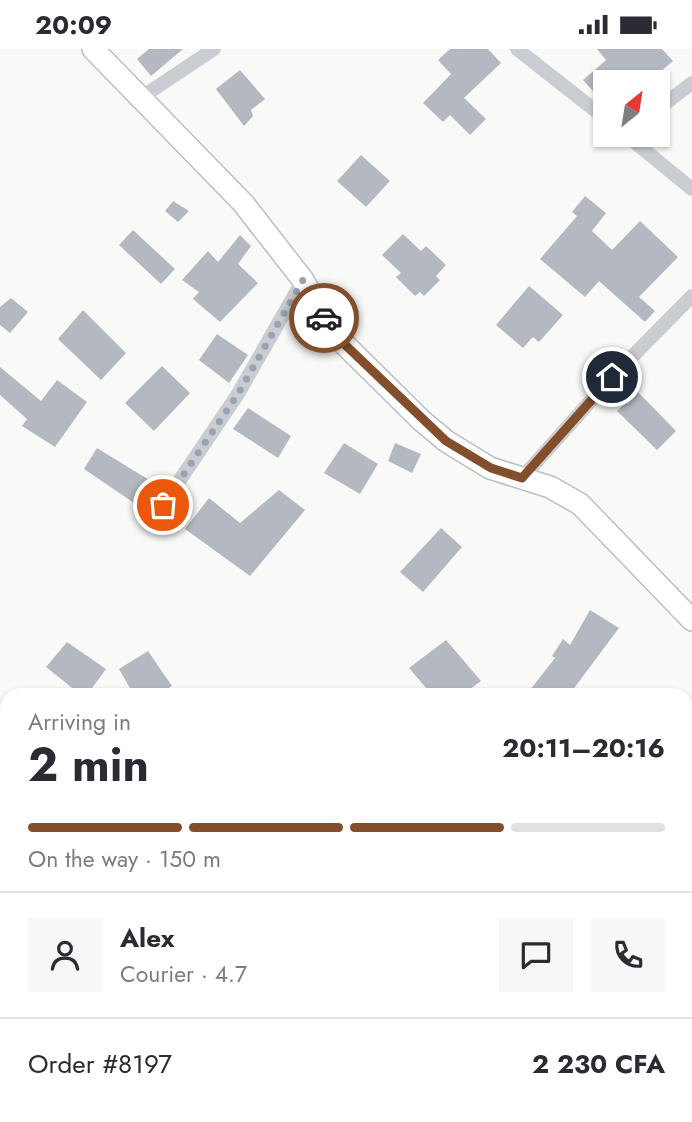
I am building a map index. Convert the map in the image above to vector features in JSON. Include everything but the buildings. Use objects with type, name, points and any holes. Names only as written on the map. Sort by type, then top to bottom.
[{"type":"street","points":[[93,49],[243,202],[303,280],[338,338],[421,420],[446,441],[491,468],[550,487],[580,504],[692,620]]},
{"type":"street","points":[[142,97],[214,49]]},
{"type":"street","points":[[517,49],[593,108]]},
{"type":"street","points":[[670,100],[692,83]]},
{"type":"street","points":[[641,147],[692,189]]},
{"type":"street","points":[[163,505],[238,394],[303,280]]},
{"type":"street","points":[[522,478],[612,377],[692,296]]},
{"type":"way so far","points":[[163,505],[238,394],[303,280],[324,318]]},
{"type":"route","points":[[324,318],[338,338],[446,441],[491,468],[522,478],[612,377]]}]
